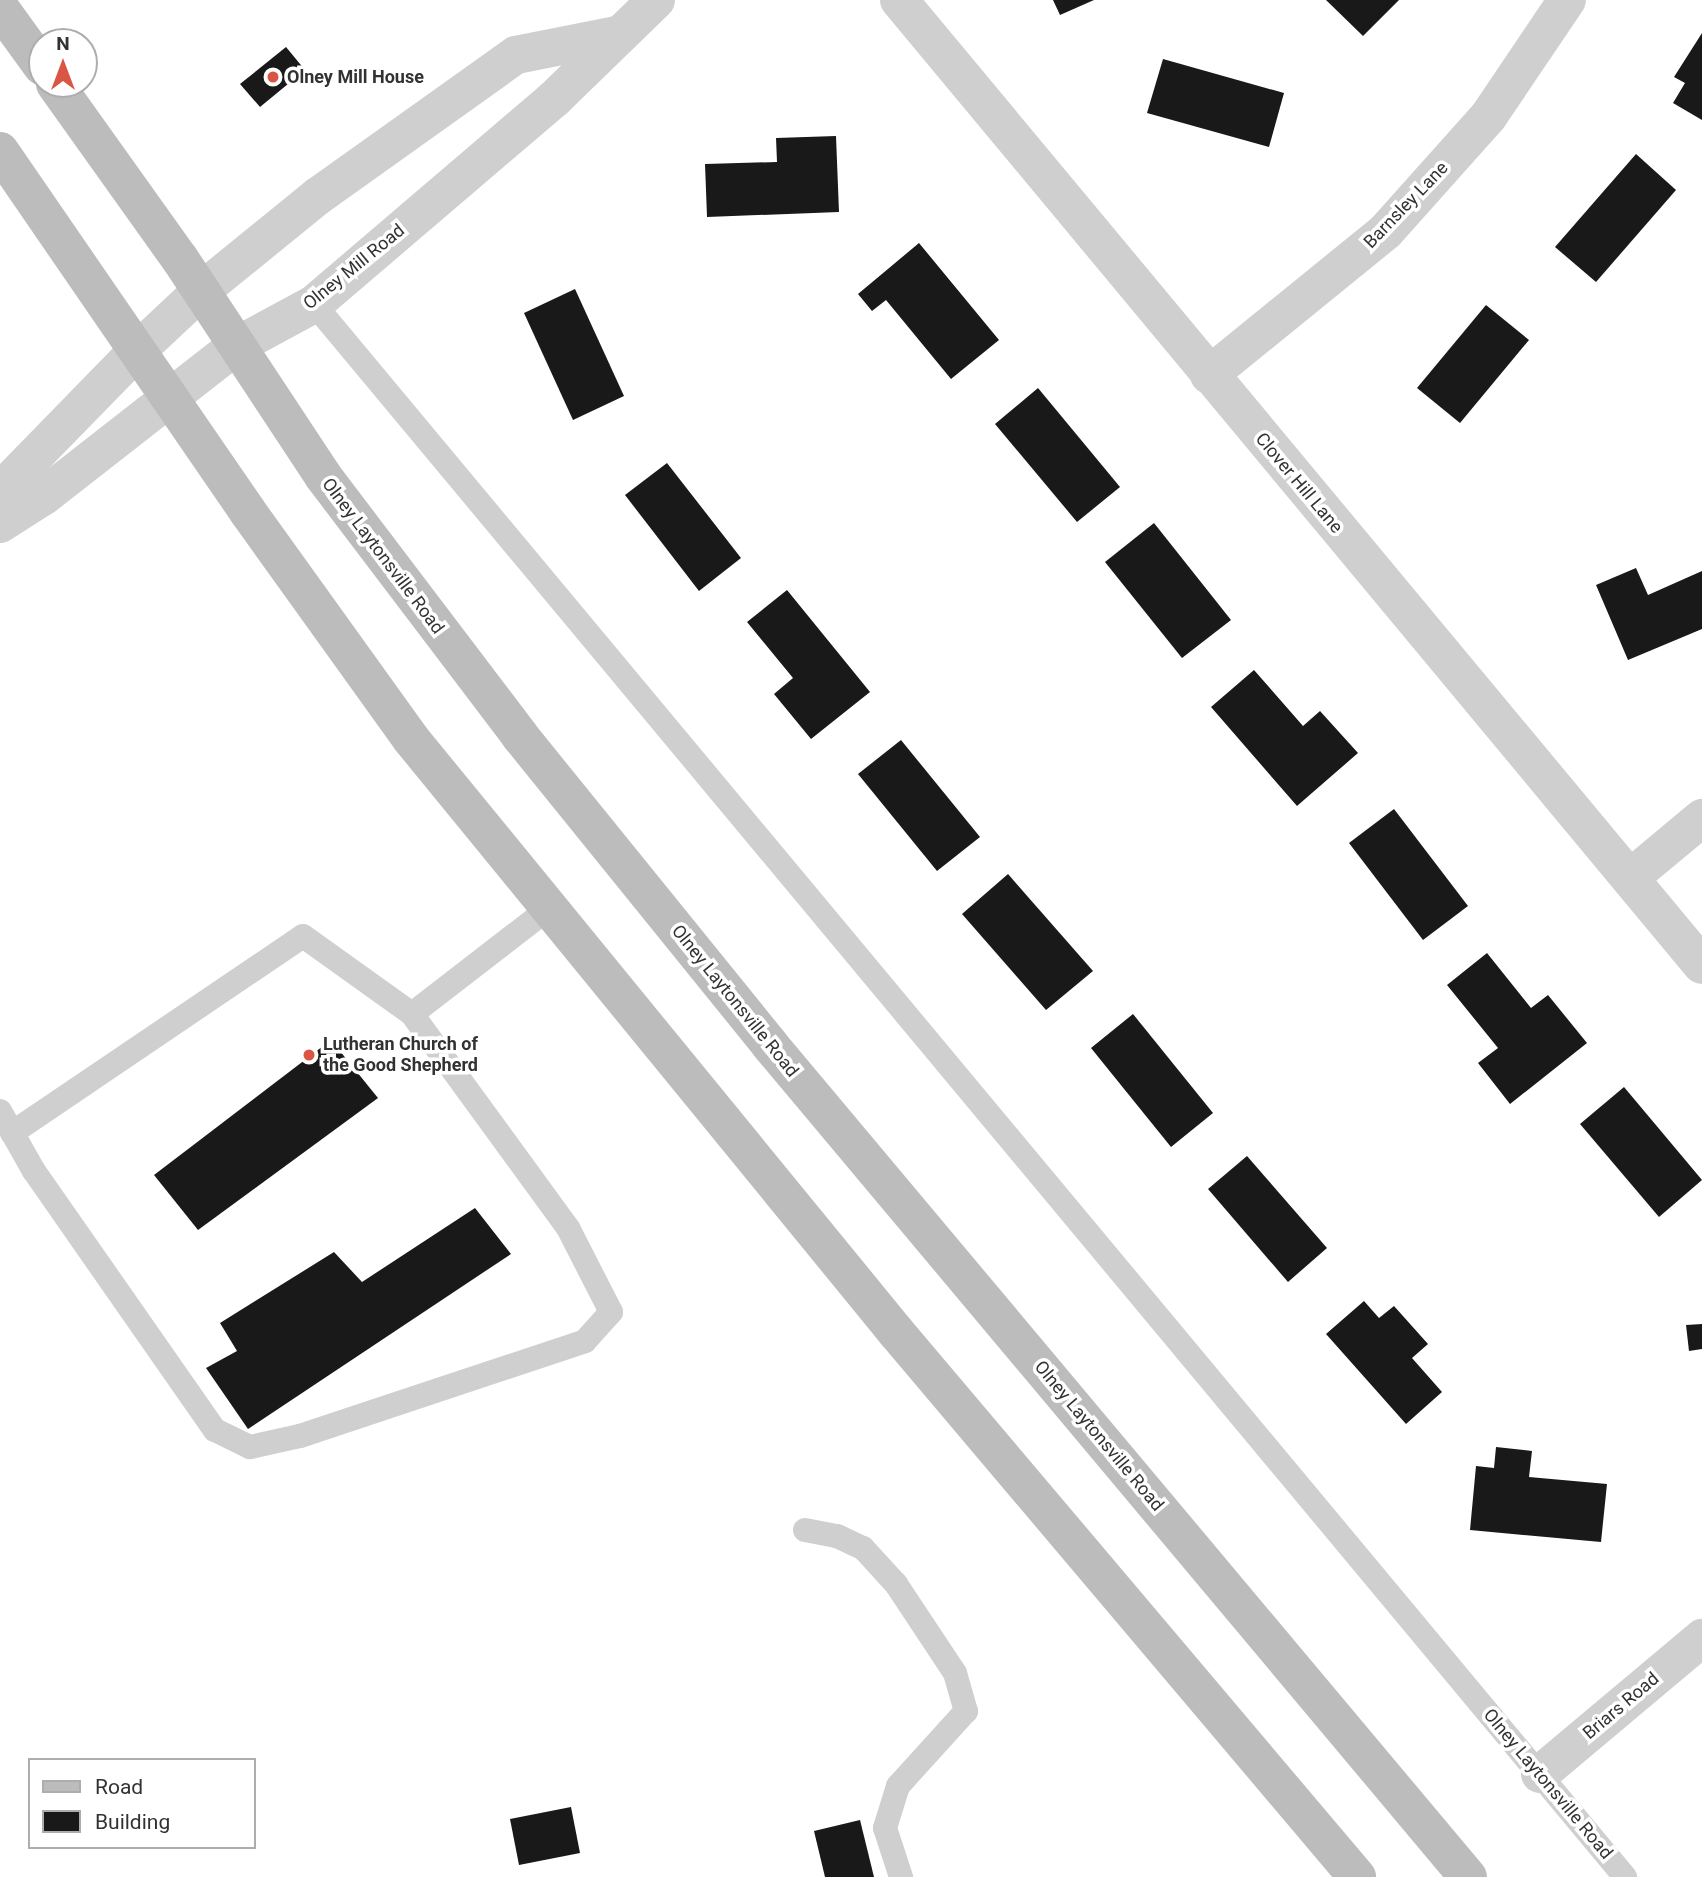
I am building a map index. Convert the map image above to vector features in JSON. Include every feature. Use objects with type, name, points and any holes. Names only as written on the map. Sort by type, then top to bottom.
[{"type":"main road","points":[[0,8],[28,47]]},
{"type":"main road","name":"Olney Laytonsville Road","points":[[65,98],[201,291],[323,476],[528,747],[769,1045],[1468,1877]]},
{"type":"main road","points":[[0,151],[137,351],[411,738],[895,1332],[1357,1877]]},
{"type":"street","name":"Olney Mill Road","points":[[0,524],[44,496],[169,395],[236,346],[314,304],[554,99],[656,0]]},
{"type":"street","name":"Clover Hill Lane","points":[[899,0],[1702,965]]},
{"type":"street","name":"Barnsley Lane","points":[[1209,375],[1386,231],[1488,117],[1567,0]]},
{"type":"street","points":[[0,500],[7,484],[137,351],[201,291],[318,196],[516,55],[621,34]]},
{"type":"street","points":[[1630,878],[1702,818]]},
{"type":"street","name":"Briars Road","points":[[1540,1774],[1702,1638]]},
{"type":"lane","name":"Olney Laytonsville Road","points":[[314,304],[1625,1877]]},
{"type":"lane","points":[[412,1014],[549,908]]},
{"type":"lane","points":[[0,1111],[12,1133],[215,1430],[250,1447],[300,1436],[585,1341],[611,1312],[568,1228],[412,1014],[303,936],[12,1133]]},
{"type":"lane","points":[[805,1530],[837,1536],[863,1548],[896,1584],[955,1673],[966,1711],[898,1786],[885,1828],[901,1877]]},
{"type":"building","points":[[1053,0],[1094,0],[1060,15]]},
{"type":"building","points":[[1326,0],[1399,0],[1363,36]]},
{"type":"building","points":[[1702,33],[1702,120],[1673,103],[1685,83],[1674,77]]},
{"type":"building","name":"Olney Mill House","points":[[286,47],[305,70],[260,107],[240,84]]},
{"type":"building","points":[[1163,59],[1284,93],[1269,147],[1147,113]]},
{"type":"building","points":[[836,136],[839,212],[707,217],[705,164],[777,162],[776,138]]},
{"type":"building","points":[[1636,154],[1676,190],[1596,282],[1555,247]]},
{"type":"building","points":[[919,243],[999,340],[951,379],[886,300],[872,311],[858,294]]},
{"type":"building","points":[[575,289],[624,396],[573,420],[524,313]]},
{"type":"building","points":[[1486,305],[1529,340],[1460,423],[1417,388]]},
{"type":"building","points":[[1038,388],[1120,487],[1077,522],[995,424]]},
{"type":"building","points":[[667,463],[741,558],[699,591],[625,495]]},
{"type":"building","points":[[1154,523],[1231,620],[1182,658],[1105,562]]},
{"type":"building","points":[[1636,568],[1648,595],[1702,571],[1702,629],[1628,660],[1596,585]]},
{"type":"building","points":[[787,590],[870,692],[811,739],[774,694],[793,678],[747,622]]},
{"type":"building","points":[[1254,670],[1303,726],[1320,711],[1358,753],[1297,806],[1211,707]]},
{"type":"building","points":[[901,740],[980,837],[937,871],[858,774]]},
{"type":"building","points":[[1394,809],[1468,906],[1423,940],[1349,843]]},
{"type":"building","points":[[1008,874],[1093,971],[1046,1010],[962,914]]},
{"type":"building","points":[[1487,953],[1531,1008],[1548,995],[1587,1043],[1510,1104],[1478,1063],[1498,1048],[1447,985]]},
{"type":"building","points":[[1133,1014],[1213,1113],[1171,1147],[1091,1048]]},
{"type":"building","points":[[331,1040],[378,1098],[198,1230],[154,1175]]},
{"type":"building","points":[[1624,1087],[1702,1180],[1659,1217],[1580,1124]]},
{"type":"building","points":[[1247,1156],[1327,1248],[1288,1282],[1208,1189]]},
{"type":"building","points":[[475,1208],[511,1254],[248,1429],[206,1368],[237,1351],[220,1323],[334,1252],[362,1282]]},
{"type":"building","points":[[1364,1301],[1379,1318],[1394,1306],[1428,1344],[1412,1358],[1442,1392],[1406,1424],[1326,1334]]},
{"type":"building","points":[[1702,1324],[1702,1349],[1689,1351],[1686,1325]]},
{"type":"building","points":[[1496,1447],[1532,1451],[1529,1477],[1607,1484],[1601,1542],[1470,1530],[1476,1466],[1494,1468]]},
{"type":"building","points":[[571,1807],[580,1853],[519,1865],[510,1819]]},
{"type":"building","points":[[860,1820],[874,1877],[825,1877],[814,1831]]},
{"type":"place","name":"Olney Mill House","points":[[273,77]]},
{"type":"place","name":"Lutheran Church of the Good Shepherd","points":[[309,1055]]}]
